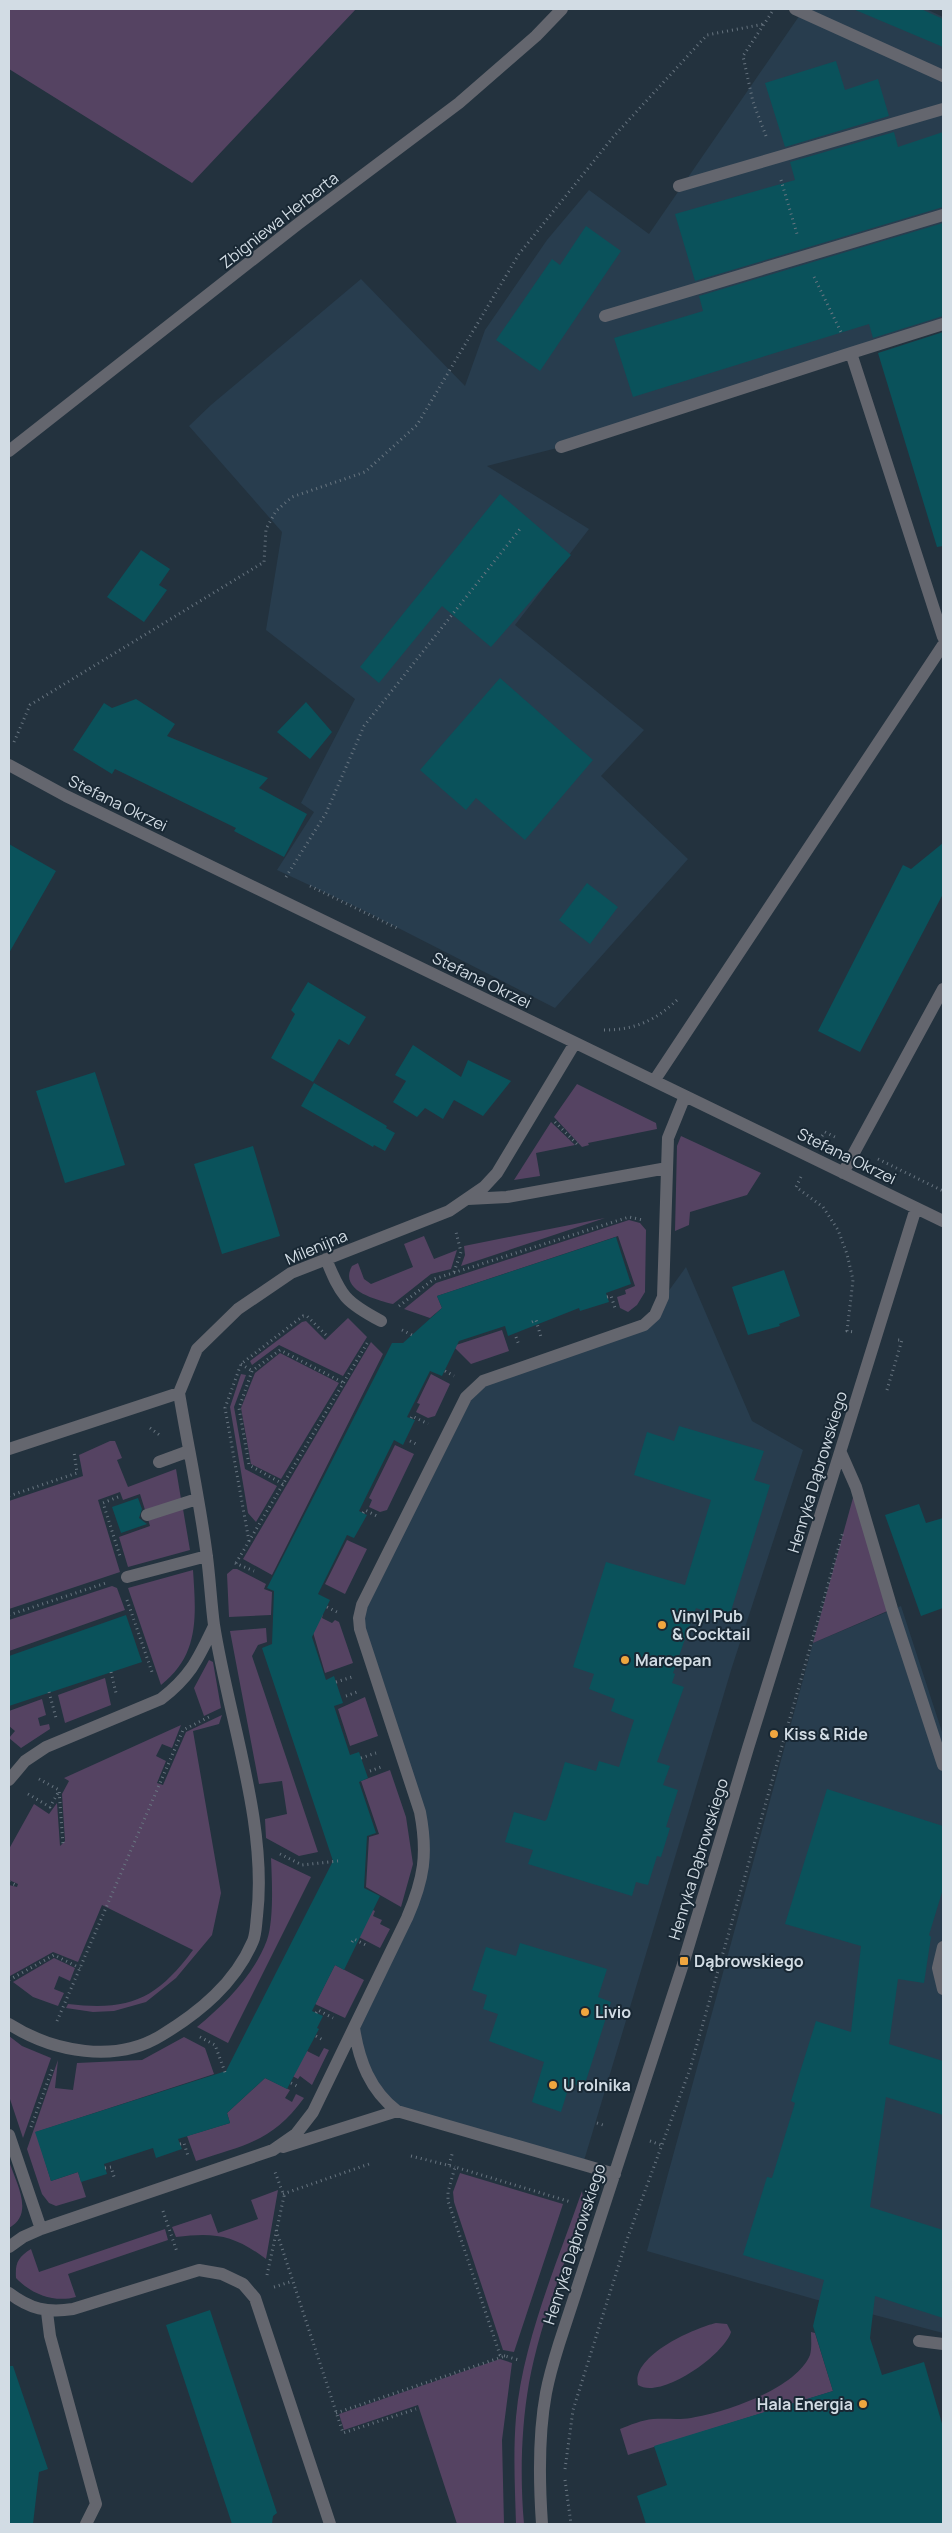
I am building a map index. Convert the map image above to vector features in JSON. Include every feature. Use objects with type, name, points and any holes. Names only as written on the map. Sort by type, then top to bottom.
[{"type":"street","name":"Zbigniewa Herberta","points":[[9,451],[298,224],[459,103],[536,36],[562,9]]},
{"type":"street","points":[[794,9],[943,76]]},
{"type":"street","points":[[680,186],[943,109]]},
{"type":"street","points":[[605,316],[943,215]]},
{"type":"street","points":[[561,447],[943,324]]},
{"type":"street","points":[[851,353],[941,618],[943,637]]},
{"type":"street","points":[[654,1081],[943,645]]},
{"type":"street","name":"Stefana Okrzei","points":[[9,765],[42,785],[943,1221]]},
{"type":"street","points":[[843,1173],[943,989]]},
{"type":"street","name":"Milenijna","points":[[179,1392],[197,1349],[238,1310],[291,1273],[449,1211],[468,1199],[497,1173],[575,1043]]},
{"type":"street","points":[[271,2151],[296,2134],[313,2112],[418,1893],[424,1870],[425,1838],[420,1812],[360,1629],[359,1618],[362,1605],[442,1442],[466,1397],[475,1386],[483,1381],[644,1325],[656,1315],[663,1297],[668,1138],[685,1096]]},
{"type":"street","points":[[468,1199],[507,1197],[668,1168]]},
{"type":"street","name":"Henryka Dąbrowskiego","points":[[542,2524],[540,2465],[546,2393],[570,2304],[615,2174],[684,1961],[748,1748],[916,1208]]},
{"type":"street","points":[[326,1259],[343,1296],[354,1307],[381,1321]]},
{"type":"street","points":[[9,1449],[179,1392],[207,1556],[214,1626],[231,1707],[255,1841],[259,1898],[254,1940],[234,1974],[209,2002],[177,2026],[155,2039],[129,2050],[89,2051],[54,2045],[9,2024]]},
{"type":"street","points":[[159,1462],[189,1452]]},
{"type":"street","points":[[841,1453],[856,1487],[892,1609],[943,1765]]},
{"type":"street","points":[[147,1515],[197,1500]]},
{"type":"street","points":[[123,1578],[207,1556]]},
{"type":"street","points":[[9,1780],[18,1766],[53,1744],[161,1699],[178,1686],[194,1668],[214,1626]]},
{"type":"street","points":[[943,1947],[938,1968],[943,1989]]},
{"type":"street","points":[[354,2028],[357,2052],[372,2085],[383,2100],[397,2111],[615,2174]]},
{"type":"street","points":[[9,2247],[23,2237],[41,2229],[271,2151],[397,2111]]},
{"type":"street","points":[[9,2135],[41,2229]]},
{"type":"street","points":[[9,2293],[26,2304],[47,2312],[73,2309],[200,2270],[222,2274],[243,2284],[255,2298],[260,2310],[330,2524]]},
{"type":"street","points":[[47,2312],[50,2336],[96,2504],[86,2524]]},
{"type":"street","points":[[919,2341],[943,2344]]},
{"type":"path","points":[[774,9],[743,56],[753,102],[774,159],[804,256],[851,353]]},
{"type":"path","points":[[13,745],[30,705],[264,562],[266,529],[276,511],[292,497],[365,472],[416,425],[519,254],[614,136],[707,35],[764,24]]},
{"type":"path","points":[[276,898],[287,875],[326,813],[364,726],[520,529]]},
{"type":"path","points":[[9,742],[20,749]]},
{"type":"path","points":[[282,872],[294,878]]},
{"type":"path","points":[[302,882],[405,932]]},
{"type":"path","points":[[600,1029],[622,1030],[641,1026],[661,1015],[677,1000]]},
{"type":"path","points":[[538,1106],[578,1145]]},
{"type":"path","points":[[885,1396],[902,1340],[847,1331],[853,1280],[847,1254],[838,1230],[822,1208],[796,1187],[824,1132],[943,1191]]},
{"type":"path","points":[[236,1563],[381,1321],[434,1279],[628,1217],[636,1217],[647,1224]]},
{"type":"path","points":[[453,1224],[461,1252],[454,1272]]},
{"type":"path","points":[[249,1541],[226,1408],[241,1364],[303,1316],[307,1316],[327,1336]]},
{"type":"path","points":[[284,1484],[249,1465],[239,1408],[252,1371],[280,1350],[344,1382]]},
{"type":"path","points":[[241,1364],[252,1371]]},
{"type":"path","points":[[142,1428],[156,1430],[164,1441]]},
{"type":"path","points":[[9,1496],[77,1473],[73,1452],[78,1447]]},
{"type":"path","points":[[572,2524],[565,2474],[573,2410],[625,2245],[690,2069],[856,1487]]},
{"type":"path","points":[[118,1497],[104,1502],[123,1578],[161,1699]]},
{"type":"path","points":[[9,1615],[123,1578]]},
{"type":"path","points":[[339,1613],[344,1604]]},
{"type":"path","points":[[18,2162],[80,1968],[183,1730],[231,1707]]},
{"type":"path","points":[[18,1766],[59,1790]]},
{"type":"path","points":[[21,1790],[50,1807],[59,1790]]},
{"type":"path","points":[[59,1790],[63,1844]]},
{"type":"path","points":[[255,1841],[302,1865],[338,1861]]},
{"type":"path","points":[[9,1882],[18,1886]]},
{"type":"path","points":[[9,1980],[54,1955],[80,1968]]},
{"type":"path","points":[[177,2026],[215,2045],[226,2075]]},
{"type":"path","points":[[260,2310],[283,2194],[271,2151]]},
{"type":"path","points":[[411,2156],[455,2167],[571,2202]]},
{"type":"path","points":[[283,2194],[372,2163]]},
{"type":"path","points":[[455,2167],[448,2192],[448,2201],[500,2355],[519,2360]]},
{"type":"path","points":[[156,2191],[184,2274]]},
{"type":"path","points":[[276,2230],[342,2433],[416,2409]]},
{"type":"path","points":[[264,2290],[292,2281]]},
{"type":"path","points":[[336,2413],[505,2356]]},
{"type":"shaded area","points":[[9,9],[356,9],[192,183],[9,69]]},
{"type":"shaded area","points":[[804,9],[926,9],[943,17],[943,324],[561,447],[487,466],[589,529],[515,625],[644,730],[601,776],[688,859],[555,1008],[363,910],[277,870],[314,812],[301,803],[355,699],[266,630],[282,532],[189,426],[211,405],[361,279],[465,386],[485,330],[547,240],[589,190],[649,234]]},
{"type":"shaded area","points":[[577,1084],[656,1123],[657,1129],[588,1143],[589,1145],[582,1147],[554,1117]]},
{"type":"shaded area","points":[[551,1122],[575,1145],[536,1153],[540,1176],[514,1180]]},
{"type":"shaded area","points":[[681,1136],[761,1173],[747,1195],[690,1212],[689,1225],[675,1231],[677,1146]]},
{"type":"shaded area","points":[[605,1218],[461,1266],[465,1255],[464,1246]]},
{"type":"shaded area","points":[[629,1220],[640,1223],[646,1230],[645,1292],[637,1305],[628,1312],[620,1308],[617,1297],[626,1294],[625,1290],[635,1286],[618,1236],[437,1296],[442,1308],[430,1318],[404,1309],[436,1283]]},
{"type":"shaded area","points":[[424,1236],[434,1259],[457,1250],[451,1269],[431,1274],[393,1304],[362,1293],[350,1282],[349,1275],[352,1266],[358,1263],[364,1279],[371,1284],[413,1267],[404,1244]]},
{"type":"shaded area","points":[[686,1267],[752,1421],[803,1450],[732,1667],[583,2164],[459,2129],[383,2100],[354,2028],[418,1893],[425,1838],[359,1618],[475,1386],[644,1325]]},
{"type":"shaded area","points":[[348,1318],[367,1337],[343,1376],[279,1345],[252,1365],[250,1361],[302,1322],[306,1321],[325,1340]]},
{"type":"shaded area","points":[[502,1330],[509,1351],[471,1364],[453,1346]]},
{"type":"shaded area","points":[[371,1342],[383,1354],[272,1575],[243,1559]]},
{"type":"shaded area","points":[[280,1353],[339,1383],[281,1479],[251,1464],[241,1408],[255,1373]]},
{"type":"shaded area","points":[[241,1374],[246,1375],[234,1407],[245,1469],[277,1486],[256,1522],[248,1513],[230,1407]]},
{"type":"shaded area","points":[[431,1374],[450,1384],[435,1416],[428,1418],[416,1412],[420,1404],[417,1403]]},
{"type":"shaded area","points":[[110,1441],[115,1441],[122,1458],[117,1460],[128,1487],[176,1469],[181,1499],[145,1510],[140,1494],[123,1500],[120,1492],[98,1500],[120,1572],[9,1609],[9,1501],[83,1476],[79,1455]]},
{"type":"shaded area","points":[[395,1445],[414,1454],[387,1510],[380,1512],[369,1507],[372,1500],[369,1498]]},
{"type":"shaded area","points":[[856,1487],[892,1609],[813,1643]]},
{"type":"shaded area","points":[[183,1509],[190,1550],[128,1567],[119,1537],[150,1526],[148,1519]]},
{"type":"shaded area","points":[[347,1540],[367,1549],[345,1594],[325,1584]]},
{"type":"shaded area","points":[[233,1569],[237,1569],[266,1584],[264,1589],[272,1592],[271,1615],[229,1617],[227,1574]]},
{"type":"shaded area","points":[[193,1570],[195,1603],[193,1633],[183,1661],[161,1685],[128,1588]]},
{"type":"shaded area","points":[[112,1586],[117,1588],[125,1610],[9,1651],[9,1620]]},
{"type":"shaded area","points":[[305,1605],[323,1614],[322,1618],[332,1623],[335,1620],[339,1622],[353,1663],[325,1673]]},
{"type":"shaded area","points":[[901,1606],[943,1735],[943,2333],[814,2299],[647,2251],[813,1643]]},
{"type":"shaded area","points":[[266,1628],[267,1642],[258,1645],[252,1656],[318,1852],[299,1856],[266,1838],[265,1819],[287,1814],[282,1781],[259,1784],[230,1631]]},
{"type":"shaded area","points":[[209,1660],[213,1662],[221,1708],[204,1716],[194,1688]]},
{"type":"shaded area","points":[[105,1678],[111,1705],[65,1723],[58,1695]]},
{"type":"shaded area","points":[[365,1697],[378,1736],[350,1746],[338,1709]]},
{"type":"shaded area","points":[[42,1699],[46,1715],[38,1718],[40,1726],[49,1724],[50,1729],[21,1748],[9,1738],[15,1731],[9,1726],[9,1711]]},
{"type":"shaded area","points":[[222,1715],[219,1724],[193,1731],[221,1893],[212,1935],[176,1978],[146,2002],[114,2011],[93,2012],[66,2008],[68,2004],[108,2006],[140,1998],[166,1981],[193,1950],[102,1905],[78,1962],[53,1952],[10,1976],[9,1885],[17,1887],[18,1884],[9,1880],[9,1849],[34,1804],[49,1814],[57,1803],[60,1846],[65,1841],[62,1794],[69,1781],[64,1778],[181,1725],[172,1748],[162,1744],[156,1756],[166,1761],[157,1783],[163,1785],[186,1732]]},
{"type":"shaded area","points":[[390,1770],[406,1817],[413,1864],[401,1907],[366,1887],[369,1837],[379,1834],[361,1781]]},
{"type":"shaded area","points":[[271,1858],[311,1877],[228,2043],[197,2027],[247,1977],[267,1940],[271,1922]]},
{"type":"shaded area","points":[[365,1906],[375,1911],[373,1916],[382,1920],[380,1924],[390,1929],[380,1948],[351,1933]]},
{"type":"shaded area","points":[[54,1958],[75,1968],[70,1981],[59,1976],[54,1989],[64,1993],[58,2006],[33,1997],[13,1982]]},
{"type":"shaded area","points":[[335,1965],[364,1980],[345,2018],[315,2004]]},
{"type":"shaded area","points":[[9,2036],[22,2046],[51,2058],[23,2138],[9,2096]]},
{"type":"shaded area","points":[[184,2037],[205,2048],[214,2074],[36,2132],[51,2181],[78,2172],[86,2197],[56,2206],[49,2203],[42,2194],[27,2149],[58,2060],[55,2088],[73,2090],[77,2063],[142,2060]]},
{"type":"shaded area","points":[[324,2048],[329,2050],[312,2085],[300,2076],[298,2079],[281,2070],[307,2051],[319,2057]]},
{"type":"shaded area","points":[[265,2078],[290,2090],[285,2098],[292,2102],[296,2094],[304,2098],[280,2124],[256,2140],[196,2161],[187,2136],[230,2123],[227,2113]]},
{"type":"shaded area","points":[[9,2161],[19,2188],[22,2206],[21,2215],[17,2222],[9,2228]]},
{"type":"shaded area","points":[[460,2173],[563,2204],[514,2352],[503,2350],[454,2202],[453,2192]]},
{"type":"shaded area","points":[[278,2190],[266,2259],[244,2245],[224,2237],[202,2235],[176,2237],[172,2227],[211,2214],[218,2233],[258,2219],[251,2200]]},
{"type":"shaded area","points":[[582,2191],[584,2208],[539,2338],[529,2383],[524,2418],[522,2454],[524,2524],[516,2524],[514,2471],[516,2417],[520,2388],[533,2331],[542,2302]]},
{"type":"shaded area","points":[[165,2229],[168,2240],[68,2274],[76,2297],[59,2299],[43,2296],[29,2289],[16,2278],[18,2261],[31,2249],[39,2272]]},
{"type":"shaded area","points":[[716,2323],[727,2324],[731,2332],[717,2352],[705,2363],[676,2381],[661,2386],[648,2388],[638,2385],[638,2374],[644,2364],[654,2354],[680,2337]]},
{"type":"shaded area","points":[[811,2332],[815,2333],[833,2391],[628,2455],[620,2429],[649,2420],[691,2418],[722,2411],[775,2389],[802,2367],[810,2355]]},
{"type":"shaded area","points":[[500,2359],[512,2363],[502,2440],[504,2524],[457,2524],[418,2405],[344,2430],[339,2414]]},
{"type":"building","points":[[853,9],[921,9],[943,19],[943,47]]},
{"type":"building","points":[[836,61],[845,90],[878,79],[889,116],[785,147],[765,83]]},
{"type":"building","points":[[894,132],[898,147],[943,132],[943,207],[695,281],[675,214],[795,180],[790,162]]},
{"type":"building","points":[[943,223],[943,316],[873,338],[869,324],[633,397],[614,338],[703,311],[699,296]]},
{"type":"building","points":[[586,226],[621,251],[540,371],[496,340],[552,259],[560,265]]},
{"type":"building","points":[[943,332],[943,546],[937,547],[878,353]]},
{"type":"building","points":[[500,494],[571,555],[491,647],[442,606],[379,683],[360,667]]},
{"type":"building","points":[[141,550],[170,569],[159,585],[167,590],[144,622],[107,597]]},
{"type":"building","points":[[500,678],[593,760],[525,840],[476,798],[466,810],[420,770]]},
{"type":"building","points":[[136,699],[175,724],[167,736],[268,778],[259,788],[307,814],[284,857],[234,831],[236,828],[115,769],[112,774],[73,750],[104,703],[112,708]]},
{"type":"building","points":[[306,702],[332,732],[310,759],[277,732]]},
{"type":"building","points":[[943,843],[943,894],[860,1052],[818,1031],[903,865],[911,869]]},
{"type":"building","points":[[9,844],[56,871],[9,953]]},
{"type":"building","points":[[587,883],[618,907],[590,944],[559,920]]},
{"type":"building","points":[[308,982],[366,1017],[349,1045],[339,1039],[313,1082],[271,1058],[295,1014],[291,1010]]},
{"type":"building","points":[[413,1045],[461,1077],[468,1060],[511,1081],[483,1116],[454,1100],[443,1119],[425,1108],[417,1117],[393,1102],[406,1081],[395,1075]]},
{"type":"building","points":[[95,1072],[125,1165],[65,1183],[36,1091]]},
{"type":"building","points":[[314,1083],[387,1126],[386,1128],[395,1133],[385,1151],[374,1145],[373,1147],[301,1106]]},
{"type":"building","points":[[253,1146],[280,1236],[222,1254],[194,1164]]},
{"type":"building","points":[[616,1237],[631,1284],[606,1293],[609,1302],[580,1311],[579,1308],[508,1336],[505,1326],[459,1341],[442,1376],[430,1371],[407,1417],[415,1420],[403,1445],[394,1440],[359,1511],[367,1515],[354,1538],[347,1535],[318,1594],[330,1600],[312,1637],[326,1680],[334,1676],[343,1703],[334,1706],[350,1755],[359,1752],[368,1778],[359,1782],[376,1833],[367,1836],[364,1888],[380,1896],[344,1970],[335,1965],[312,2011],[323,2016],[317,2028],[319,2029],[287,2089],[265,2078],[227,2113],[230,2123],[178,2139],[182,2149],[156,2158],[153,2148],[104,2164],[107,2174],[81,2182],[78,2172],[51,2181],[35,2132],[226,2071],[333,1861],[262,1648],[272,1644],[274,1591],[267,1588],[392,1343],[403,1343],[442,1308],[437,1296]]},
{"type":"building","points":[[784,1270],[800,1316],[779,1324],[780,1326],[748,1335],[732,1287]]},
{"type":"building","points":[[679,1426],[764,1451],[754,1480],[770,1485],[731,1611],[717,1615],[696,1608],[673,1673],[675,1674],[672,1683],[684,1687],[657,1762],[670,1766],[663,1785],[678,1790],[666,1827],[670,1828],[661,1857],[657,1856],[648,1885],[636,1882],[632,1896],[528,1864],[533,1850],[505,1842],[514,1812],[545,1821],[547,1819],[565,1762],[596,1771],[599,1761],[619,1767],[634,1720],[611,1711],[615,1699],[589,1689],[594,1674],[573,1667],[606,1562],[685,1585],[711,1500],[634,1475],[647,1432],[674,1441]]},
{"type":"building","points":[[138,1498],[142,1509],[139,1518],[147,1524],[121,1533],[112,1507]]},
{"type":"building","points":[[919,1504],[926,1523],[943,1518],[943,1608],[921,1616],[885,1515]]},
{"type":"building","points":[[126,1615],[142,1662],[9,1706],[9,1656]]},
{"type":"building","points":[[827,1789],[943,1826],[943,1889],[929,1935],[931,1937],[924,1983],[898,1979],[889,2044],[943,2061],[943,2115],[886,2097],[870,2207],[943,2230],[943,2318],[875,2296],[870,2338],[882,2375],[924,2362],[943,2427],[943,2524],[646,2524],[637,2496],[667,2485],[654,2446],[833,2391],[813,2326],[824,2280],[743,2255],[767,2177],[772,2178],[795,2103],[791,2101],[816,2021],[851,2032],[861,1946],[785,1924]]},
{"type":"building","points":[[520,1943],[607,1969],[598,1997],[611,2002],[584,2087],[570,2083],[561,2112],[532,2102],[544,2062],[489,2041],[498,2014],[483,2009],[487,1995],[472,1990],[486,1947],[516,1956]]},
{"type":"building","points":[[210,2310],[277,2513],[273,2516],[272,2524],[232,2524],[166,2325]]},
{"type":"building","points":[[9,2366],[13,2366],[48,2469],[39,2472],[33,2524],[9,2524]]},
{"type":"place","name":"Vinyl Pub & Cocktail","points":[[662,1625]]},
{"type":"place","name":"Marcepan","points":[[625,1660]]},
{"type":"place","name":"Kiss & Ride","points":[[774,1734]]},
{"type":"place","name":"Dąbrowskiego","points":[[684,1961]]},
{"type":"place","name":"Livio","points":[[585,2012]]},
{"type":"place","name":"U rolnika","points":[[553,2085]]},
{"type":"place","name":"Hala Energia","points":[[863,2404]]}]
